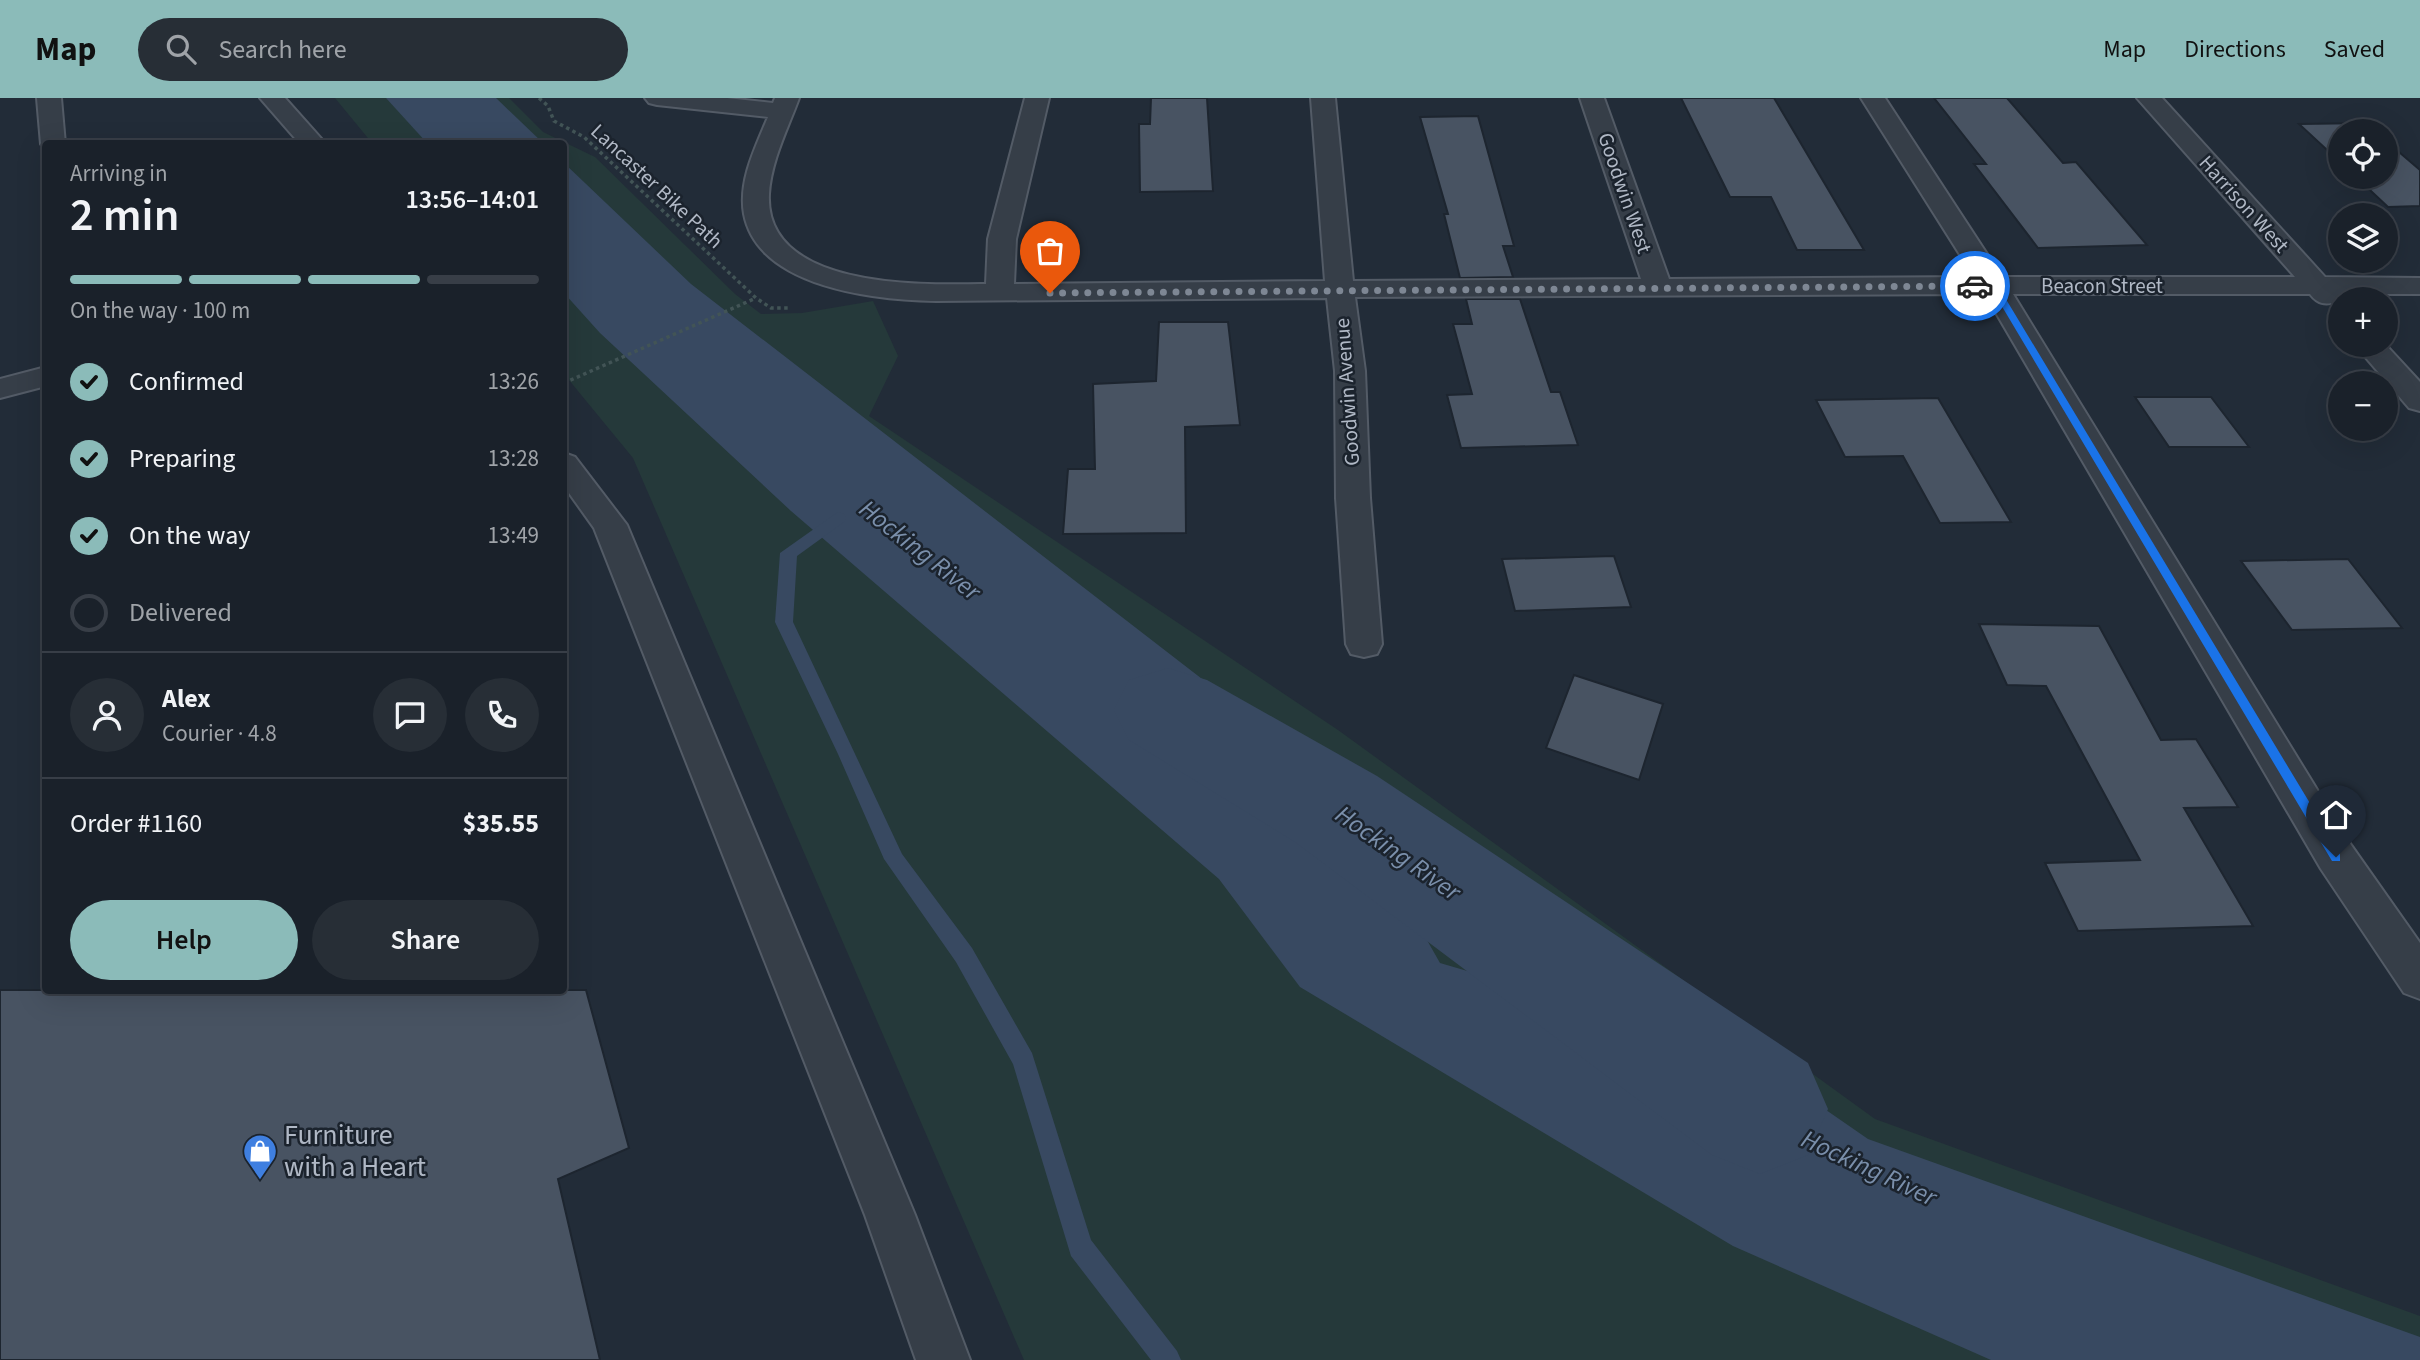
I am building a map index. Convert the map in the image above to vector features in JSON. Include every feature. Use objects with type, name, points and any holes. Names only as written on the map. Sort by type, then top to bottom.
[{"type":"street","points":[[49,98],[54,140]]},
{"type":"street","points":[[272,98],[310,140]]},
{"type":"street","points":[[657,98],[785,105]]},
{"type":"street","points":[[999,292],[1002,239],[1037,98]]},
{"type":"street","name":"Goodwin Avenue","points":[[1323,98],[1339,289],[1350,371],[1353,499],[1364,644]]},
{"type":"street","name":"Goodwin West","points":[[1592,98],[1658,289]]},
{"type":"street","points":[[1873,98],[1994,286],[2336,857],[2420,979]]},
{"type":"street","name":"Harrison West","points":[[2149,98],[2328,297]]},
{"type":"street","name":"Beacon Street","points":[[785,105],[756,185],[754,201],[763,231],[776,248],[797,264],[861,286],[894,290],[1152,294],[1339,289],[2420,286]]},
{"type":"street","points":[[2381,357],[2420,401]]},
{"type":"street","points":[[0,389],[42,377]]},
{"type":"street","points":[[567,468],[610,525],[885,1202],[943,1360]]},
{"type":"path","name":"Lancaster Bike Path","points":[[539,98],[548,107],[554,121],[584,137],[756,298],[771,308],[786,309],[837,297],[861,286]]},
{"type":"path","points":[[567,382],[756,298]]},
{"type":"green space","points":[[335,98],[509,98],[543,132],[560,140],[370,140]]},
{"type":"green space","points":[[567,144],[595,157],[735,294],[761,314],[802,313],[873,301],[898,356],[869,416],[1338,730],[1875,1119],[2420,1316],[2420,1360],[1024,1360],[633,458],[567,378]]},
{"type":"water","points":[[386,98],[496,98],[540,140],[424,140]]},
{"type":"water","points":[[567,166],[691,284],[1281,740],[1318,831],[1399,891],[1440,963],[1742,1052],[1868,1139],[2420,1337],[2420,1360],[1991,1360],[1733,1246],[1300,987],[1219,879],[791,511],[600,333],[567,296]]},
{"type":"building","points":[[1151,98],[1207,98],[1213,191],[1140,192],[1139,124],[1150,124]]},
{"type":"building","points":[[1681,98],[1774,98],[1864,250],[1797,250],[1771,197],[1730,197]]},
{"type":"building","points":[[1934,98],[2007,98],[2063,163],[2076,162],[2147,245],[2038,248],[1974,164],[1986,164]]},
{"type":"building","points":[[1478,116],[1514,246],[1503,246],[1513,277],[1460,278],[1444,214],[1448,214],[1420,117]]},
{"type":"building","points":[[2299,124],[2328,124],[2328,151]]},
{"type":"building","points":[[2398,151],[2420,170],[2420,206],[2398,207],[2398,203],[2384,203],[2369,189],[2398,189]]},
{"type":"building","points":[[1466,299],[1520,299],[1551,392],[1560,392],[1578,445],[1461,448],[1447,395],[1472,394],[1453,324],[1472,324]]},
{"type":"building","points":[[1159,322],[1228,322],[1240,425],[1185,427],[1186,533],[1063,534],[1068,469],[1095,469],[1093,384],[1156,381]]},
{"type":"building","points":[[2135,397],[2211,397],[2249,447],[2169,447]]},
{"type":"building","points":[[1938,398],[2011,522],[1940,523],[1903,456],[1845,457],[1816,400]]},
{"type":"building","points":[[1614,556],[1631,607],[1515,611],[1502,559]]},
{"type":"building","points":[[2348,559],[2402,628],[2292,630],[2241,561]]},
{"type":"building","points":[[1979,624],[2099,626],[2161,740],[2196,739],[2238,807],[2184,808],[2253,926],[2078,931],[2045,863],[2140,860],[2046,686],[2007,685]]},
{"type":"building","points":[[1574,675],[1663,704],[1639,780],[1546,748]]},
{"type":"building","points":[[0,990],[42,990],[42,994],[567,994],[567,990],[586,990],[629,1148],[558,1179],[600,1360],[0,1360]]},
{"type":"waterway","points":[[838,518],[789,553],[784,622],[848,754],[894,859],[964,955],[1024,1061],[1080,1247],[1168,1360]]},
{"type":"waterway","name":"Hocking River","points":[[1168,710],[1336,809],[1760,1109]]},
{"type":"way so far","points":[[1050,293],[1975,286]]},
{"type":"place","name":"Furniture with a Heart","points":[[260,1181]]},
{"type":"route","points":[[1975,286],[1994,286],[2336,857]]}]
